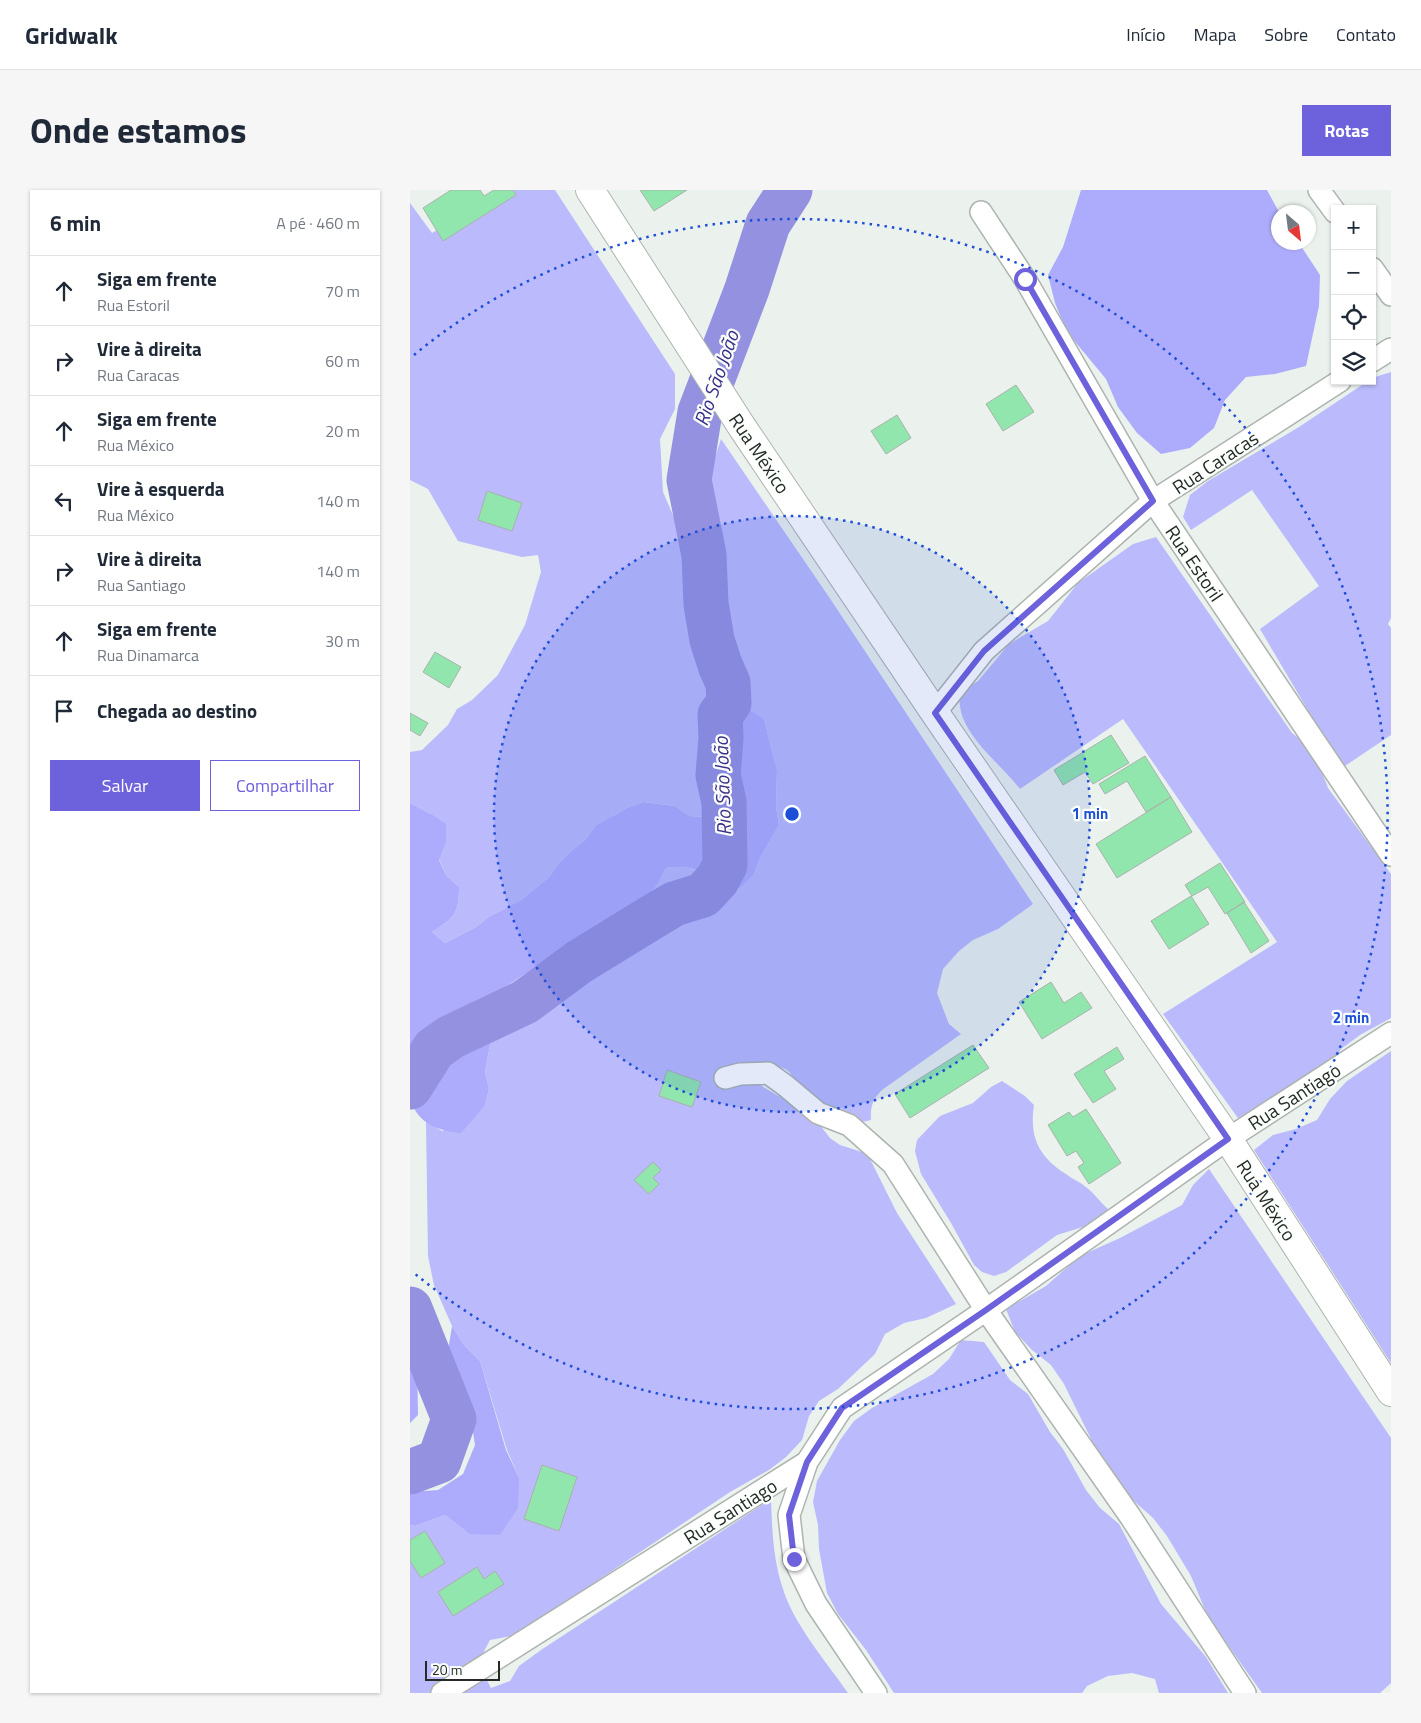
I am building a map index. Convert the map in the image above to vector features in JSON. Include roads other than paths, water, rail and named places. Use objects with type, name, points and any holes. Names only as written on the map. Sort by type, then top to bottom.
[{"type":"main road","name":"Rua México","points":[[590,190],[742,427],[935,713],[1228,1139],[1391,1392]]},
{"type":"street","points":[[1320,190],[1331,206]]},
{"type":"street","name":"Rua Estoril","points":[[981,212],[1025,279],[1153,501],[1391,854]]},
{"type":"street","points":[[1376,274],[1391,295]]},
{"type":"street","points":[[1376,358],[1391,349]]},
{"type":"street","name":"Rua Caracas","points":[[935,713],[984,651],[1153,501],[1334,385]]},
{"type":"street","name":"Rua Santiago","points":[[442,1693],[807,1462],[842,1408],[986,1310],[1228,1139],[1391,1033]]},
{"type":"street","points":[[725,1078],[740,1074],[768,1073],[818,1113],[849,1125],[893,1164],[986,1310],[1130,1516],[1245,1693]]},
{"type":"street","points":[[807,1462],[789,1515],[794,1559],[816,1604],[876,1693]]},
{"type":"waterway","name":"Rio São João","points":[[410,1087],[434,1049],[451,1037],[525,1002],[579,962],[674,904],[703,895],[717,880],[725,865],[724,802],[718,775],[721,738],[720,715],[729,703],[728,683],[712,640],[706,604],[704,555],[689,480],[700,412],[747,289],[768,224],[790,190]]},
{"type":"waterway","name":"Rio São João","points":[[410,1309],[454,1419],[439,1461],[410,1472]]}]
